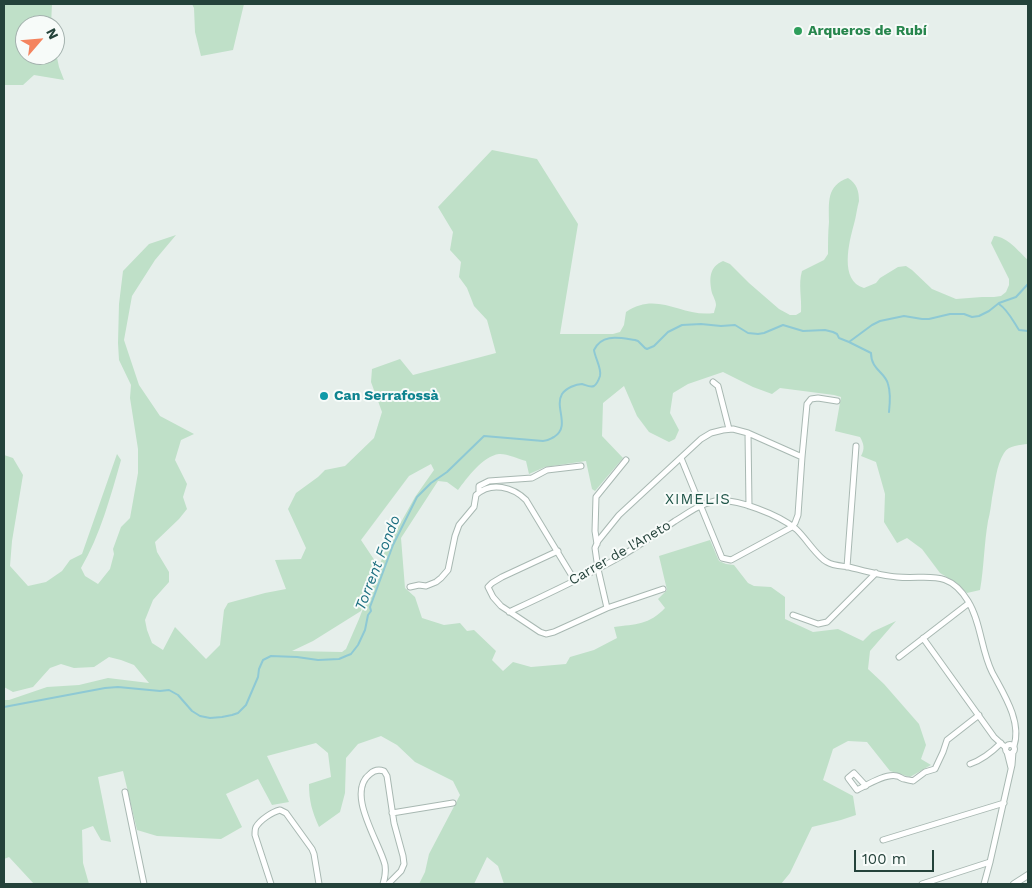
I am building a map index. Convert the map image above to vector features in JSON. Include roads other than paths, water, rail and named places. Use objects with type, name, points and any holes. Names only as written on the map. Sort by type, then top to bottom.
[{"type":"street","points":[[714,382],[718,386],[729,429]]},
{"type":"street","points":[[681,458],[722,558],[730,560],[792,527],[795,523],[798,515],[807,404],[811,399],[818,398],[838,401]]},
{"type":"street","points":[[596,546],[618,515],[701,439],[711,433],[733,429],[748,433],[802,457]]},
{"type":"street","points":[[748,433],[749,506]]},
{"type":"street","points":[[847,567],[856,446]]},
{"type":"street","points":[[607,608],[598,569],[595,531],[596,497],[626,460]]},
{"type":"street","points":[[479,492],[480,486],[489,481],[532,478],[548,470],[581,466]]},
{"type":"street","points":[[410,587],[426,586],[436,582],[448,570],[459,525],[474,507],[476,494],[490,487],[507,488],[519,493],[526,500],[575,581]]},
{"type":"street","name":"Carrer de l'Aneto","points":[[509,612],[598,569],[700,506],[717,501],[739,503],[764,511],[796,529],[828,563],[896,577],[939,577],[953,584],[969,603]]},
{"type":"street","points":[[558,551],[492,582],[488,587],[493,597],[501,606],[540,632],[546,634],[554,632],[607,608],[663,589]]},
{"type":"street","points":[[793,615],[818,624],[827,622],[876,573]]},
{"type":"street","points":[[899,656],[969,603],[990,668],[1013,715],[1016,735],[1009,748],[1011,768],[984,884]]},
{"type":"street","points":[[923,638],[994,737],[1009,748]]},
{"type":"street","points":[[866,786],[876,780],[895,775],[904,780],[913,781],[925,772],[935,769],[947,740],[979,715]]},
{"type":"street","points":[[970,764],[993,751],[1001,743]]},
{"type":"street","points":[[383,884],[385,864],[364,811],[361,794],[362,783],[367,776],[378,770],[384,771],[387,776],[392,813],[404,864],[401,871],[388,884]]},
{"type":"street","points":[[125,792],[144,884]]},
{"type":"street","points":[[392,813],[453,803]]},
{"type":"street","points":[[883,840],[1004,803]]},
{"type":"street","points":[[271,884],[255,831],[256,826],[275,811],[280,810],[286,813],[312,849],[319,884]]},
{"type":"street","points":[[922,884],[990,862]]},
{"type":"street","points":[[1014,884],[1028,875]]},
{"type":"waterway","name":"Torrent Fondo","points":[[4,707],[118,687],[160,691],[169,690],[178,695],[192,711],[200,716],[210,718],[222,717],[238,713],[246,705],[263,660],[271,656],[318,660],[339,659],[351,654],[358,645],[365,630],[368,615],[371,611],[370,607],[393,545],[417,497],[431,483],[447,472],[484,436],[543,441],[559,433],[562,422],[560,405],[562,394],[569,388],[577,385],[582,384],[591,387],[596,384],[600,373],[594,350],[602,341],[612,338],[635,340],[647,349],[654,346],[668,332],[682,325],[701,324],[735,325],[748,333],[758,334],[783,325],[803,331],[825,330],[833,332],[839,338],[849,342],[880,321],[904,316],[922,319],[950,314],[979,316],[999,303],[1016,297],[1028,284]]},
{"type":"waterway","points":[[999,304],[1008,312],[1019,330],[1028,331]]},
{"type":"waterway","points":[[849,342],[871,353],[873,363],[884,376],[889,387],[889,412]]},
{"type":"place","name":"Arqueros de Rubí","points":[[798,31]]},
{"type":"place","name":"Can Serrafossà","points":[[324,396]]},
{"type":"district","name":"XIMELIS","points":[[698,500]]}]
